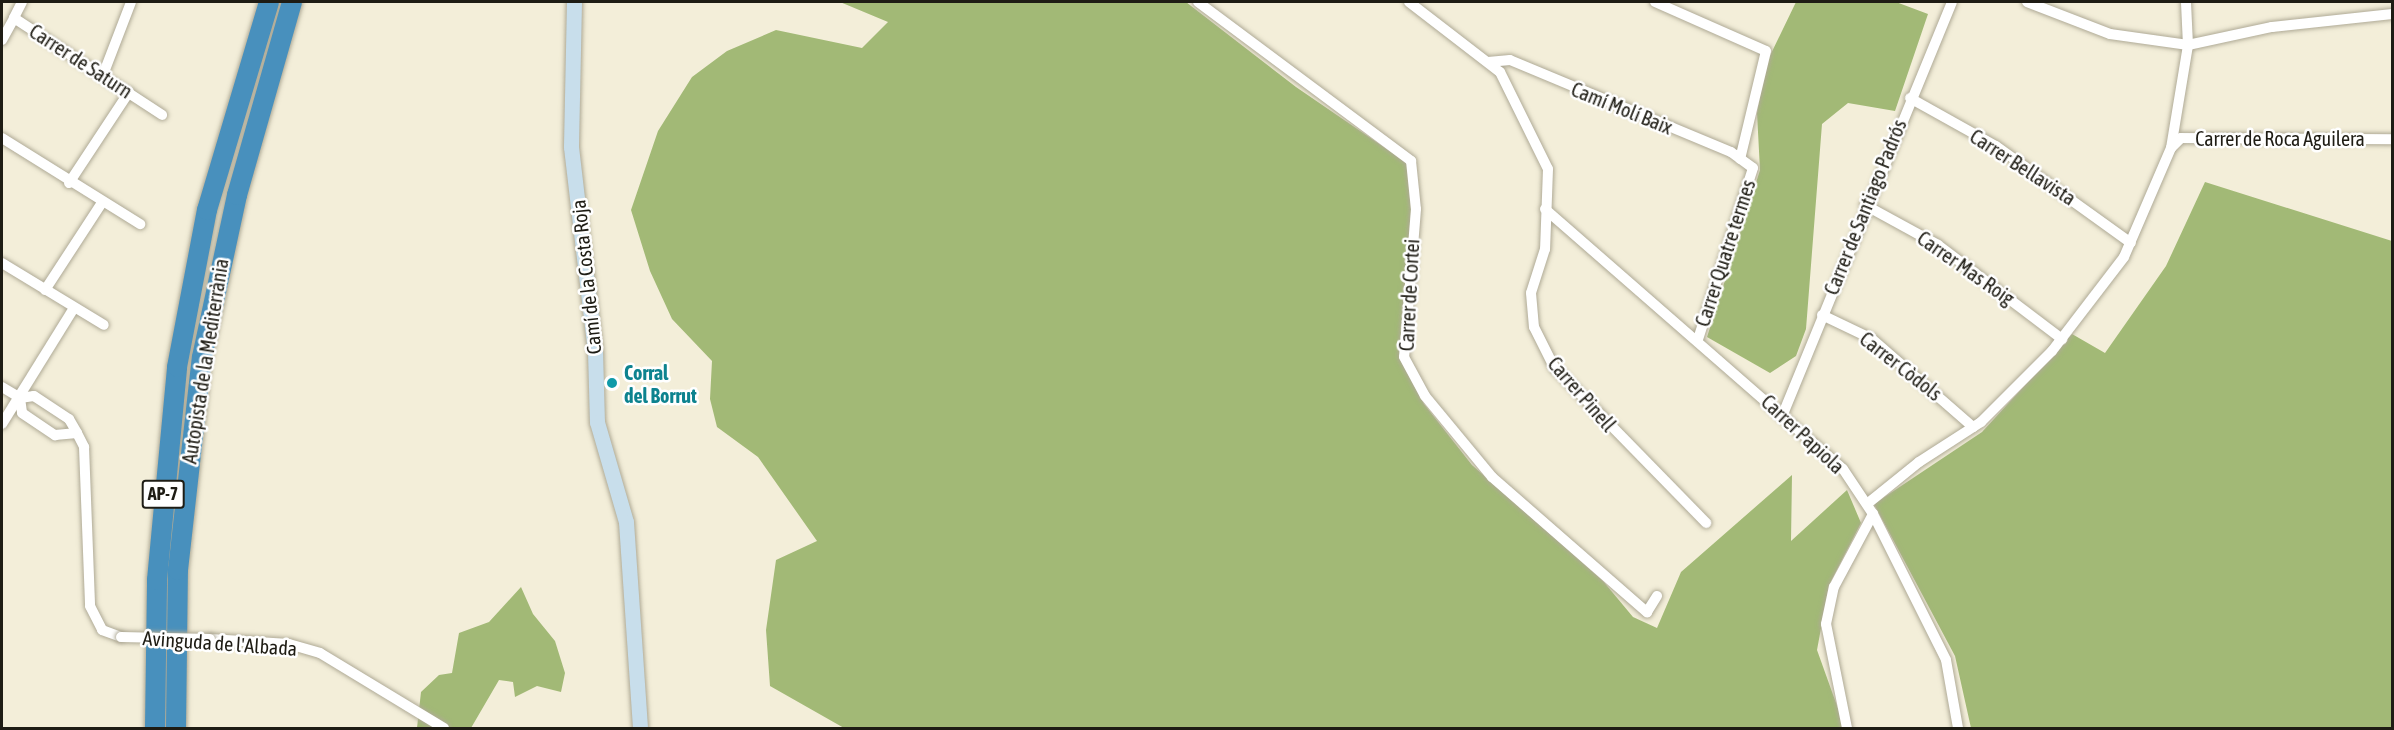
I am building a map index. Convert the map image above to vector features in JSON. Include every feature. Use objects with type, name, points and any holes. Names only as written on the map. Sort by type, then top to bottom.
[{"type":"highway","points":[[251,51],[262,2]]},
{"type":"highway","name":"Autopista de la Mediterrània","points":[[155,729],[158,559],[176,377],[207,210],[251,51],[269,2]]},
{"type":"highway","name":"Autopista de la Mediterrània","points":[[176,729],[178,570],[202,357],[237,195],[292,2]]},
{"type":"street","name":"Carrer de Saturn","points":[[22,2],[14,18],[162,115]]},
{"type":"street","points":[[103,75],[129,18],[131,2]]},
{"type":"street","name":"Camí de la Costa Roja","points":[[574,2],[571,147],[595,351],[597,422],[626,522],[640,729]]},
{"type":"street","name":"Carrer de Cortei","points":[[1198,2],[1411,161],[1416,209],[1404,357],[1425,396],[1492,477],[1647,612],[1657,596]]},
{"type":"street","name":"Carrer Pinell","points":[[1409,2],[1500,72],[1548,169],[1545,249],[1531,293],[1534,327],[1554,368],[1706,523]]},
{"type":"street","points":[[1655,2],[1766,51],[1740,159]]},
{"type":"street","name":"Carrer de Santiago Padrós","points":[[1783,414],[1865,205],[1952,2]]},
{"type":"street","points":[[2027,2],[2110,34],[2188,45],[2272,27],[2392,14]]},
{"type":"street","points":[[1847,729],[1826,624],[1834,587],[1870,509],[1973,427],[2062,339],[2131,243],[2171,148],[2188,45],[2186,2]]},
{"type":"street","points":[[2,40],[14,18]]},
{"type":"street","name":"Camí Molí Baix","points":[[1488,62],[1510,60],[1740,159],[1753,168]]},
{"type":"street","points":[[69,183],[129,92]]},
{"type":"street","name":"Carrer Bellavista","points":[[1910,98],[1996,146],[2131,243]]},
{"type":"street","points":[[2,138],[101,204],[140,224]]},
{"type":"street","name":"Carrer de Roca Aguilera","points":[[2171,148],[2181,138],[2392,139]]},
{"type":"street","name":"Carrer Quatre termes","points":[[1698,339],[1753,168]]},
{"type":"street","points":[[45,290],[101,204]]},
{"type":"street","name":"Carrer Mas Roig","points":[[1865,205],[1938,245],[2062,339]]},
{"type":"street","name":"Carrer Papiola","points":[[1545,209],[1698,339],[1843,469],[1870,509],[1947,660],[1958,729]]},
{"type":"street","points":[[2,263],[104,325]]},
{"type":"street","points":[[2,424],[74,308]]},
{"type":"street","name":"Carrer Còdols","points":[[1822,315],[1872,339],[1973,427]]},
{"type":"street","points":[[2,387],[20,398],[34,396],[69,419],[77,433],[55,435],[22,413],[20,398]]},
{"type":"street","name":"Avinguda de l'Albada","points":[[77,433],[84,447],[83,508],[90,606],[102,630],[122,637],[289,644],[320,653],[444,729]]},
{"type":"green space","points":[[840,2],[1186,2],[1296,87],[1407,163],[1411,212],[1399,357],[1424,404],[1472,465],[1603,581],[1633,617],[1657,628],[1681,572],[1792,475],[1791,541],[1847,490],[1861,523],[1829,585],[1817,650],[1845,728],[844,728],[770,686],[766,630],[776,560],[817,541],[758,457],[717,427],[710,399],[712,361],[672,319],[650,271],[631,210],[658,131],[692,77],[727,51],[776,30],[862,48],[888,22]]},
{"type":"green space","points":[[1796,2],[1896,2],[1928,14],[1895,111],[1848,103],[1822,124],[1806,329],[1796,356],[1770,373],[1707,337],[1760,170],[1757,113],[1766,64]]},
{"type":"green space","points":[[2205,182],[2392,241],[2392,728],[1971,728],[1955,656],[1874,504],[1982,432],[2072,334],[2105,353],[2166,266]]},
{"type":"green space","points":[[521,587],[533,614],[555,641],[565,673],[561,692],[537,686],[515,697],[513,682],[499,680],[471,728],[417,728],[421,692],[439,675],[452,673],[459,633],[489,622]]},
{"type":"place","name":"Corral del Borrut","points":[[612,383]]}]
